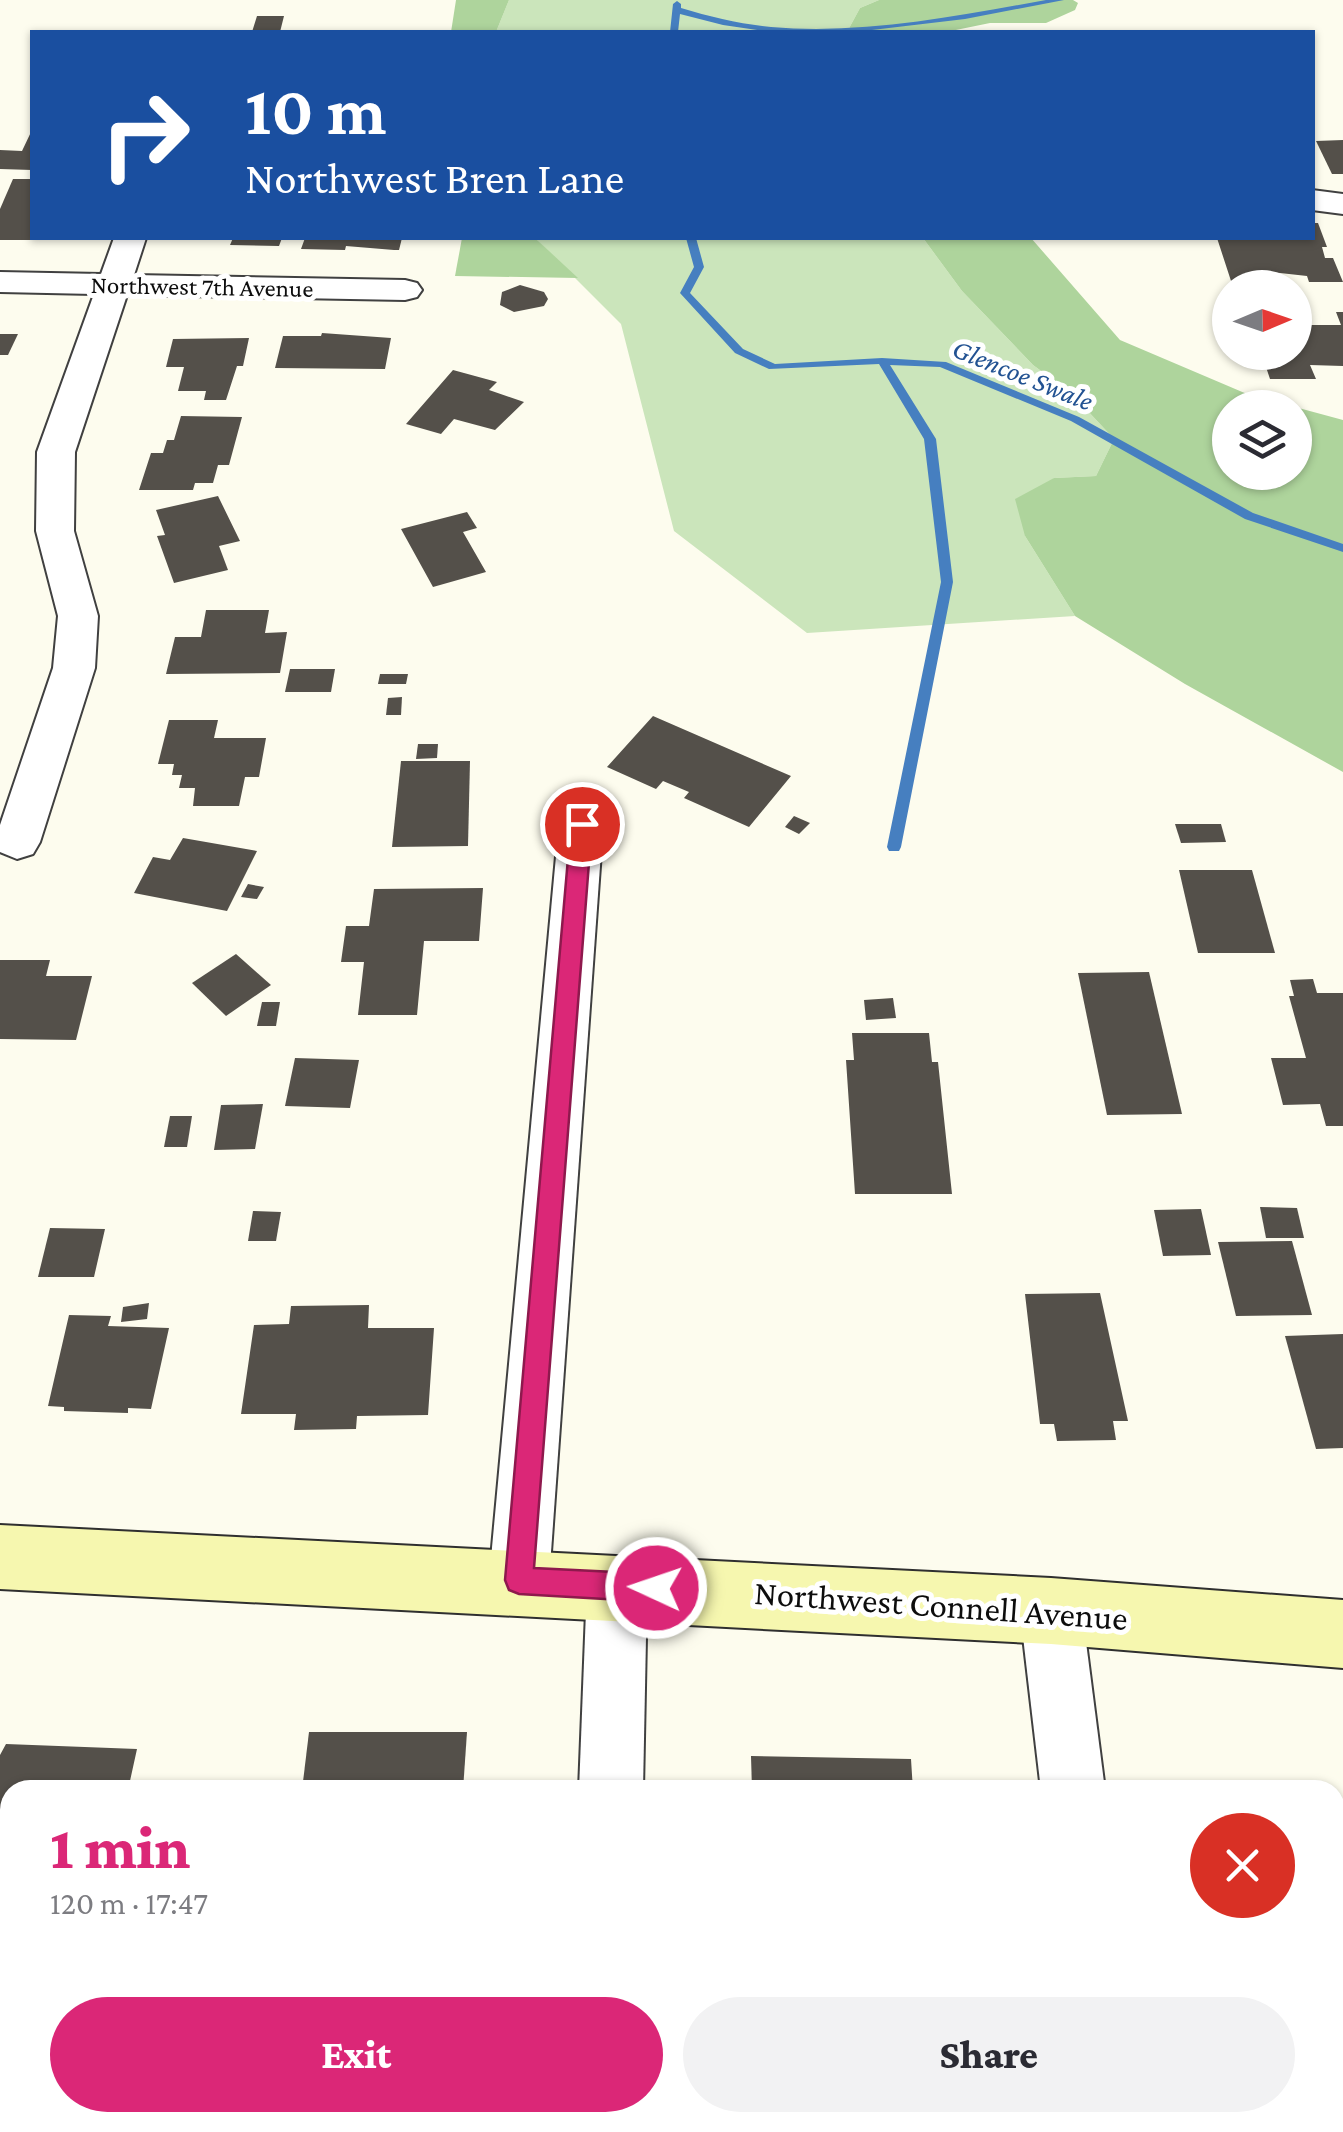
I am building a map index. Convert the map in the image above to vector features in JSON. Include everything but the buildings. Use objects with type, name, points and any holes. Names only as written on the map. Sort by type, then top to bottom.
[{"type":"street","points":[[1315,200],[1343,204]]},
{"type":"street","points":[[17,842],[74,668],[78,616],[55,531],[52,486],[56,452],[129,240]]},
{"type":"street","name":"Northwest 7th Avenue","points":[[0,282],[404,290]]},
{"type":"street","points":[[519,1580],[582,824]]},
{"type":"street","name":"Northwest Connell Avenue","points":[[0,1557],[519,1580],[1051,1610],[1343,1634]]},
{"type":"street","points":[[611,1780],[616,1586]]},
{"type":"street","points":[[1051,1610],[1072,1780]]},
{"type":"green space","points":[[456,0],[509,0],[497,30],[451,30]]},
{"type":"green space","points":[[509,0],[879,0],[860,8],[848,30],[497,30]]},
{"type":"green space","points":[[879,0],[1078,3],[1075,10],[1046,23],[990,23],[956,30],[848,30],[860,8]]},
{"type":"green space","points":[[462,240],[537,240],[578,278],[455,276]]},
{"type":"green space","points":[[537,240],[924,240],[962,291],[1033,365],[1071,393],[1114,439],[1096,476],[1054,478],[1025,536],[1075,616],[807,633],[674,531],[621,324]]},
{"type":"green space","points":[[924,240],[1033,240],[1120,340],[1238,390],[1212,390],[1212,490],[1312,490],[1312,412],[1343,420],[1343,772],[1185,684],[1075,616],[1025,536],[1015,499],[1054,478],[1096,476],[1114,439],[1071,393],[1033,365],[962,291]]},
{"type":"waterway","points":[[852,30],[917,24],[1060,0]]},
{"type":"waterway","name":"Glencoe Swale","points":[[674,30],[677,4]]},
{"type":"waterway","points":[[677,10],[723,23],[771,30]]},
{"type":"waterway","name":"Glencoe Swale","points":[[692,240],[699,267],[685,293],[739,351],[773,367],[882,361]]},
{"type":"waterway","name":"Glencoe Swale","points":[[882,361],[942,364],[1075,419],[1249,516],[1343,548]]},
{"type":"waterway","points":[[882,361],[930,439],[947,582],[894,847]]},
{"type":"route","points":[[582,824],[519,1580],[656,1588]]}]
